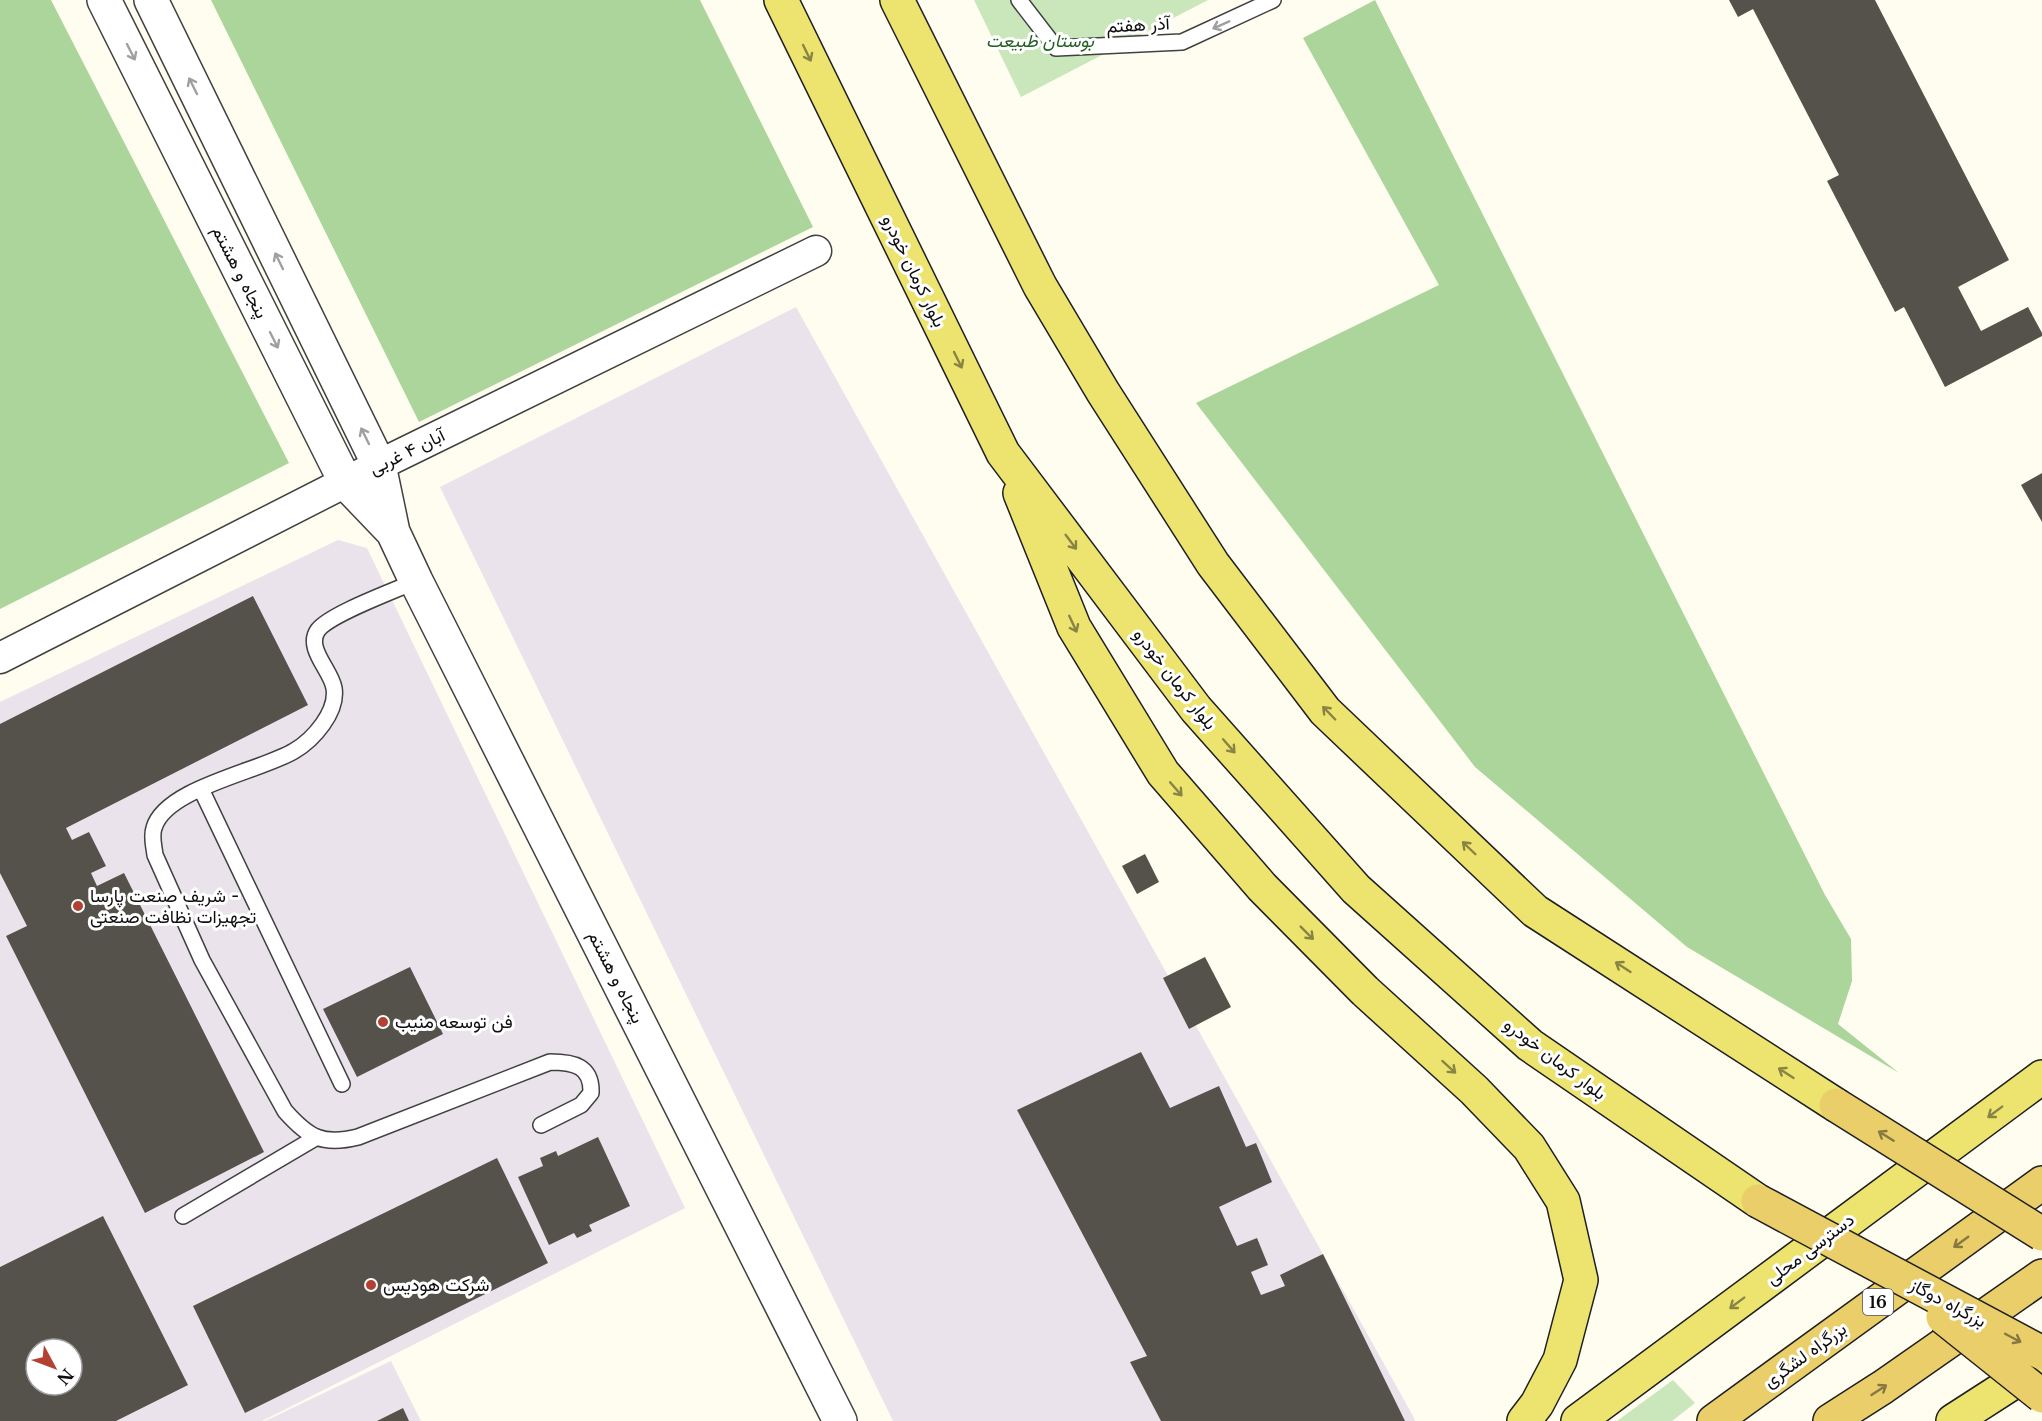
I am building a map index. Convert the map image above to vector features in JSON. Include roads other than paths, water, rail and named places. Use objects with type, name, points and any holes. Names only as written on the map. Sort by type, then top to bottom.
[{"type":"highway","points":[[1836,1105],[2042,1234]]},
{"type":"highway","name":"بزرگراه لشگری","points":[[1714,1421],[2042,1183]]},
{"type":"highway","name":"بزرگراه دوگاز","points":[[1758,1202],[2042,1353]]},
{"type":"highway","points":[[1878,1265],[2042,1396]]},
{"type":"highway","points":[[1830,1421],[1883,1387],[2042,1276]]},
{"type":"main road","name":"بلوار کرمان خودرو","points":[[781,0],[1003,453],[1196,709],[1356,889],[1530,1045],[1758,1202]]},
{"type":"main road","points":[[897,0],[1040,286],[1103,392],[1213,564],[1325,711],[1535,911],[1836,1105]]},
{"type":"main road","points":[[1003,453],[1074,627],[1163,773],[1262,887],[1365,991],[1474,1090],[1529,1147],[1563,1201],[1581,1280],[1560,1360],[1537,1404],[1524,1421]]},
{"type":"main road","name":"دسترسی محلی","points":[[1578,1421],[2042,1077]]},
{"type":"main road","points":[[1953,1421],[2012,1383],[2042,1359]]},
{"type":"street","name":"پنجاه و هشتم","points":[[104,0],[346,483],[393,532]]},
{"type":"street","name":"پنجاه و هشتم","points":[[151,0],[379,465],[393,532],[416,581],[840,1421]]},
{"type":"street","name":"آبان ۴ غربی","points":[[0,658],[379,465],[816,251]]},
{"type":"lane","name":"آذر هفتم","points":[[1019,0],[1056,48],[1182,42],[1255,5],[1273,0]]},
{"type":"lane","points":[[416,581],[327,620],[316,632],[315,647],[334,689],[330,711],[319,730],[294,751],[184,796],[162,812],[154,826],[152,837],[155,855],[202,960],[285,1110],[303,1131],[340,1142],[550,1062],[576,1065],[591,1080],[591,1094],[581,1105],[541,1125]]},
{"type":"lane","points":[[201,789],[342,1084]]},
{"type":"lane","points":[[183,1216],[317,1137]]},
{"type":"place","name":"شریف صنعت پارسا - تجهیزات نظافت صنعتی","points":[[78,906]]},
{"type":"place","name":"فن توسعه منیب","points":[[383,1022]]},
{"type":"place","name":"شرکت هودیس","points":[[371,1285]]},
{"type":"park label","name":"بوستان طبیعت","points":[[1040,41]]}]
